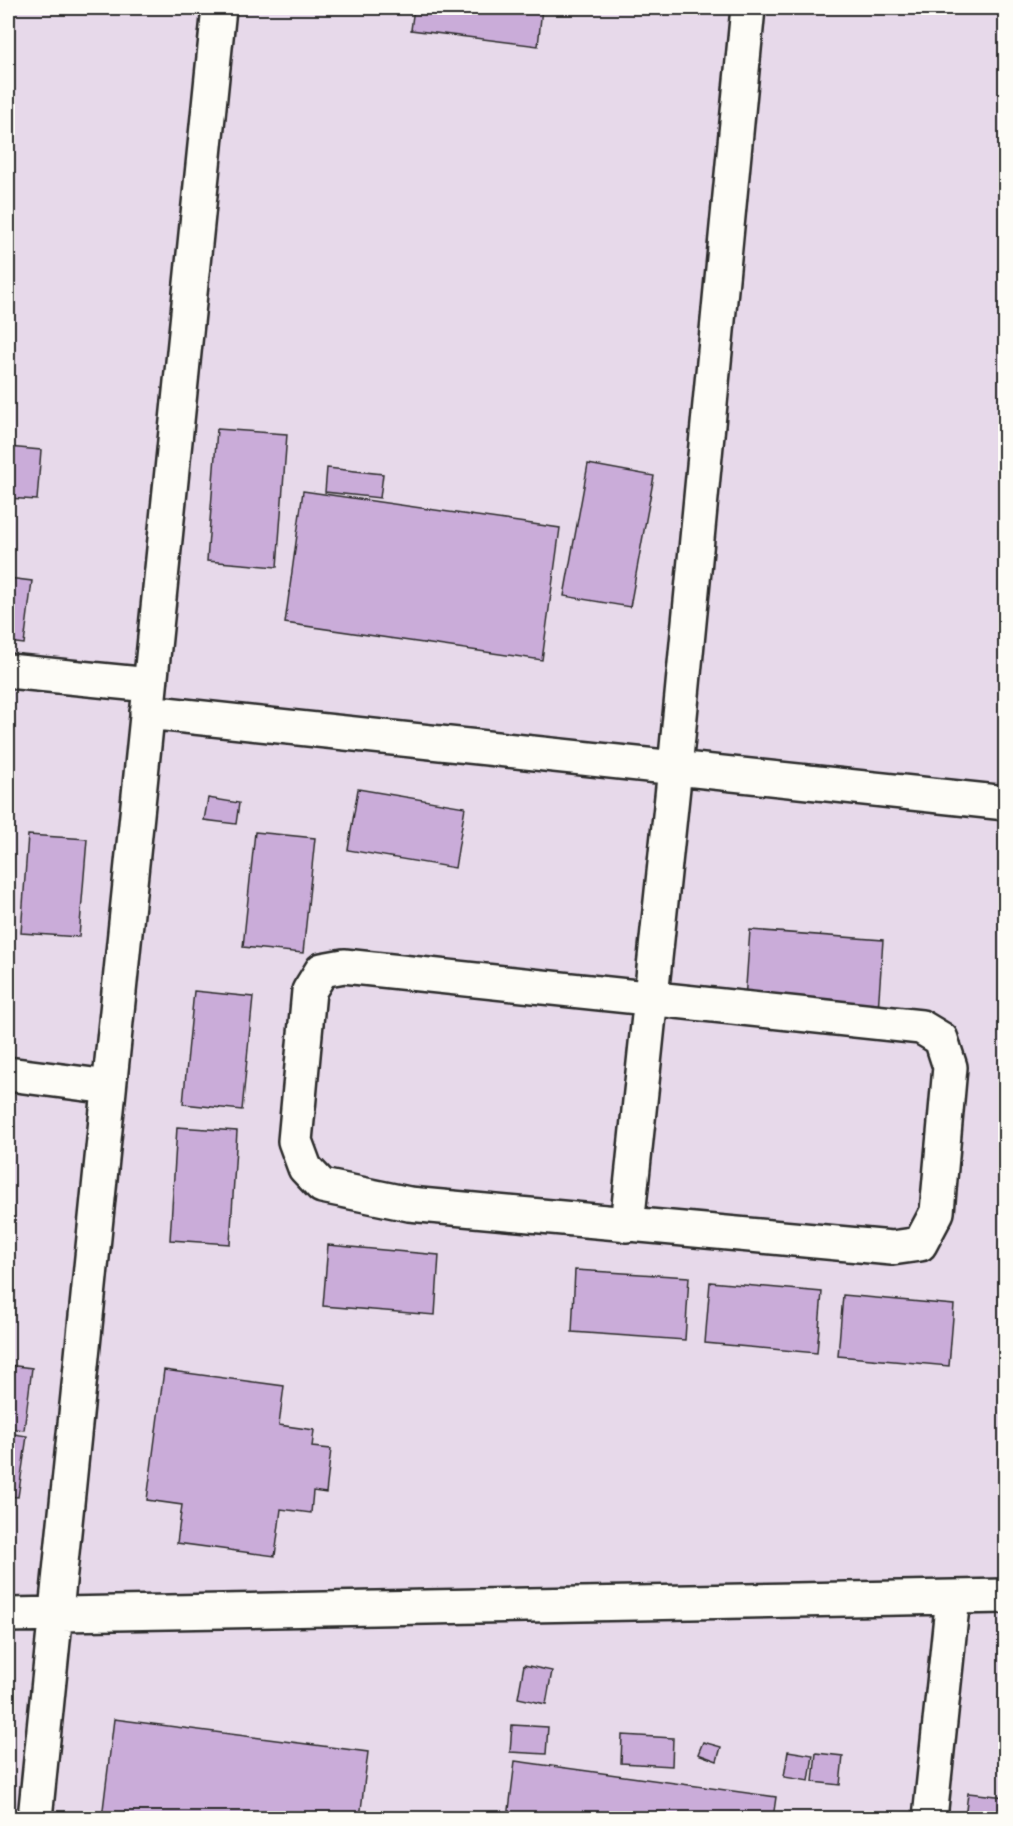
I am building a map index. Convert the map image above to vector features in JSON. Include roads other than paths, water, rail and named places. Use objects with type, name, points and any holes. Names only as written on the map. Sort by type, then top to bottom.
[{"type":"lane","points":[[35,1818],[219,8]]},
{"type":"lane","points":[[627,1225],[675,768],[748,8]]},
{"type":"lane","points":[[8,671],[149,699],[675,768],[1005,803]]},
{"type":"lane","points":[[344,966],[651,998],[921,1027],[941,1039],[950,1067],[937,1212],[920,1244],[892,1248],[409,1204],[322,1186],[305,1168],[295,1141],[309,991],[322,970],[344,966]]},
{"type":"lane","points":[[8,1074],[109,1087]]},
{"type":"lane","points":[[8,1615],[1005,1596]]},
{"type":"lane","points":[[930,1818],[953,1597]]}]
